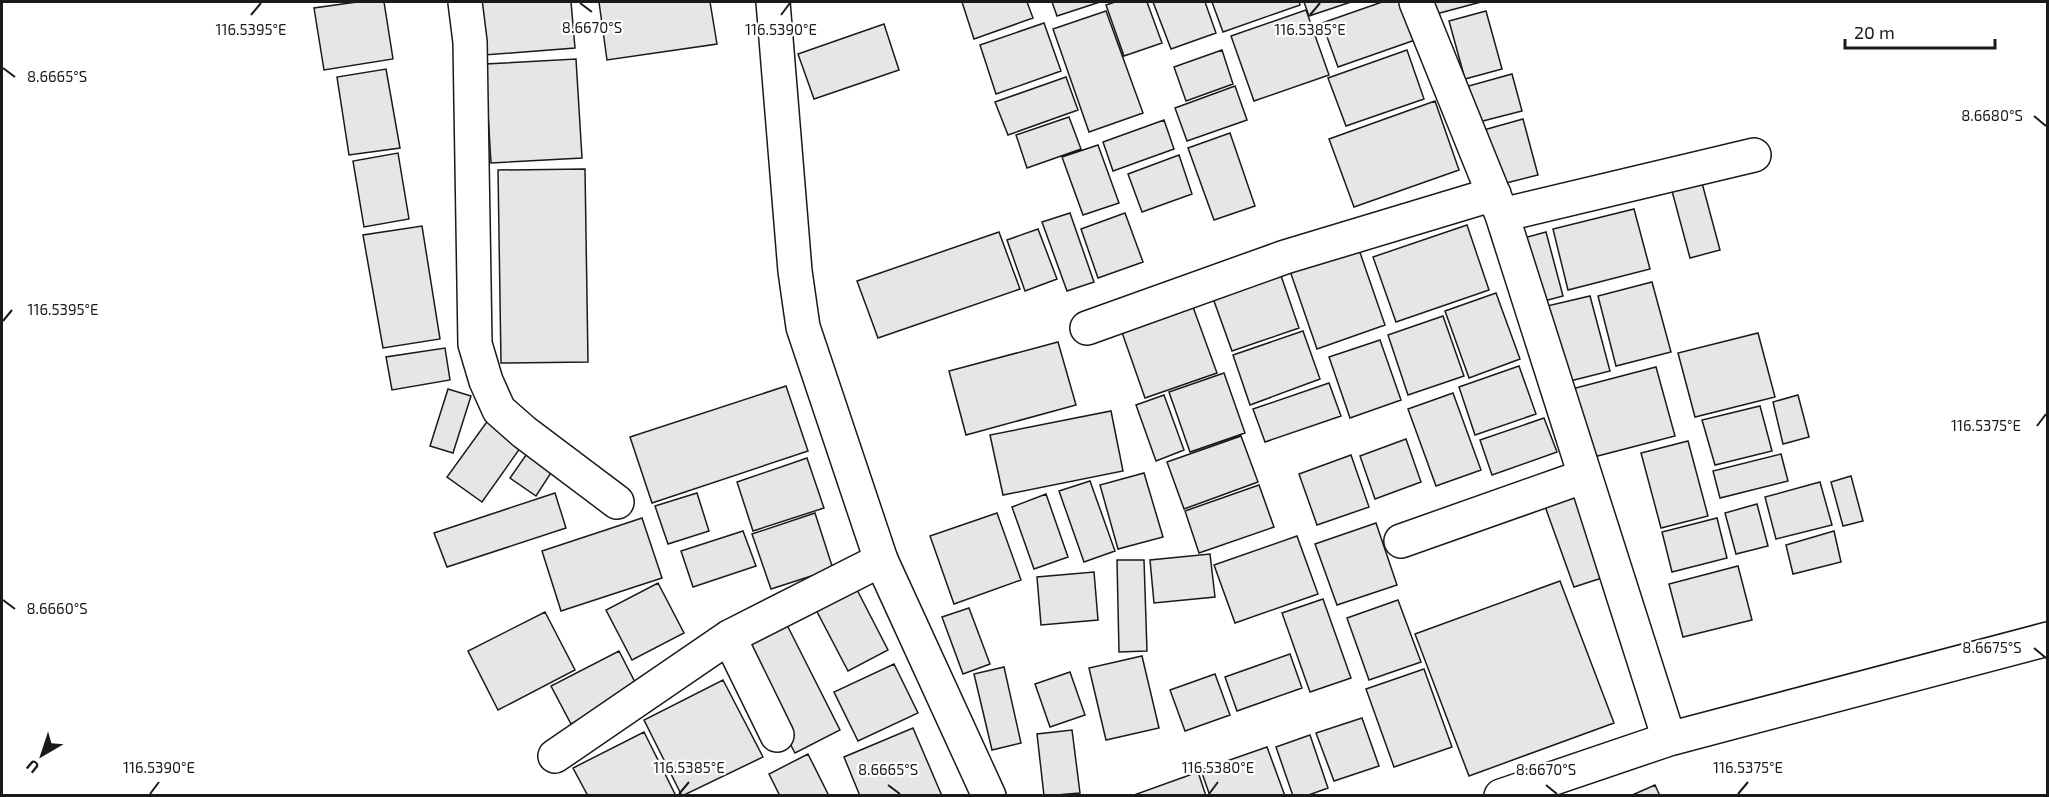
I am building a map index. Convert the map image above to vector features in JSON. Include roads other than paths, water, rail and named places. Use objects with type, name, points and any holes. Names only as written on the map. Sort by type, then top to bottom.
[{"type":"street","points":[[465,2],[470,42],[475,344],[486,381],[499,410],[524,432],[617,502]]},
{"type":"street","points":[[773,2],[795,271],[803,327],[880,560],[988,795]]},
{"type":"street","points":[[1416,2],[1498,204],[1669,739]]},
{"type":"street","points":[[1087,328],[1285,256],[1498,204],[1754,155]]},
{"type":"street","points":[[1401,541],[1585,476]]},
{"type":"street","points":[[555,756],[729,637],[880,560]]},
{"type":"street","points":[[729,637],[777,735]]},
{"type":"street","points":[[1501,795],[1669,739],[2048,639]]}]
